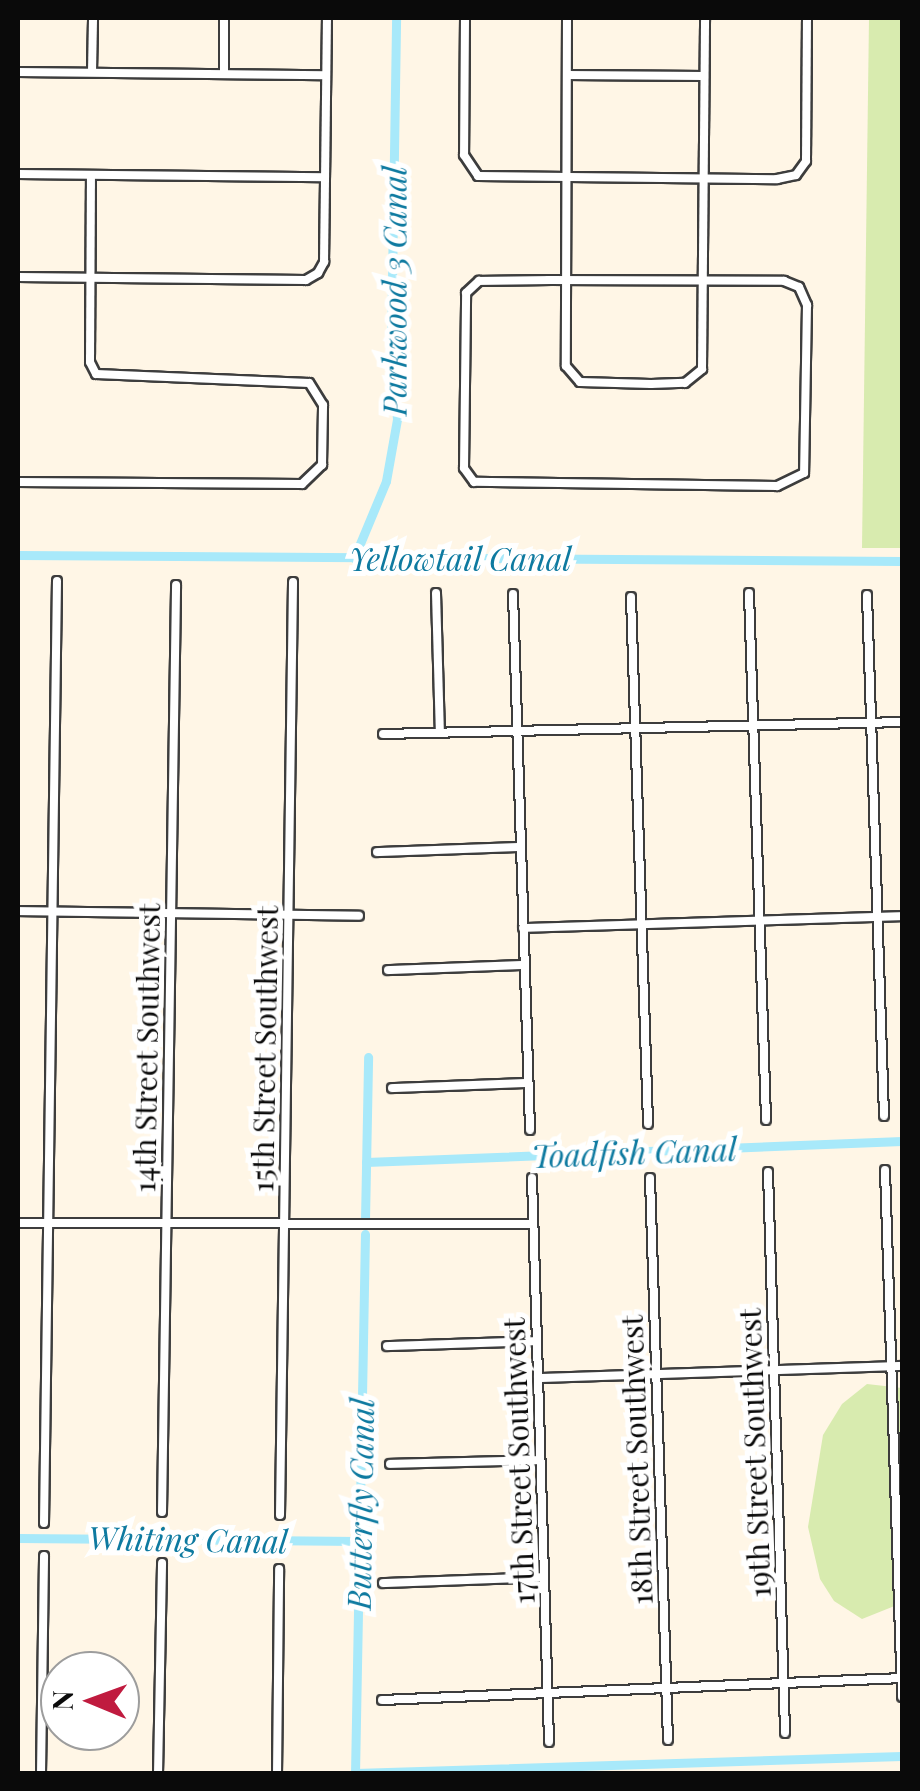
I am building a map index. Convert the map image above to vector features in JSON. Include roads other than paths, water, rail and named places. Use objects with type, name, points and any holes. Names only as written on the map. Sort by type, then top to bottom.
[{"type":"street","points":[[92,72],[93,18]]},
{"type":"street","points":[[224,18],[224,73]]},
{"type":"street","points":[[18,277],[306,280],[318,272],[325,177],[327,18]]},
{"type":"street","points":[[464,18],[465,160],[478,176],[704,179],[787,178],[803,168],[807,18]]},
{"type":"street","points":[[566,18],[566,281],[572,376],[589,384],[651,384],[698,376],[704,281],[705,18]]},
{"type":"street","points":[[18,72],[326,75]]},
{"type":"street","points":[[566,75],[704,76]]},
{"type":"street","points":[[18,174],[325,177]]},
{"type":"street","points":[[18,482],[312,481],[322,465],[324,405],[309,383],[96,374],[90,362],[91,175]]},
{"type":"street","points":[[566,281],[784,281],[800,287],[807,305],[806,463],[796,482],[474,482],[464,468],[464,304],[471,286],[566,281]]},
{"type":"street","points":[[44,1523],[57,581]]},
{"type":"street","name":"15th Street Southwest","points":[[280,1515],[293,582]]},
{"type":"street","name":"14th Street Southwest","points":[[162,1512],[176,585]]},
{"type":"street","points":[[436,593],[440,732]]},
{"type":"street","points":[[749,593],[766,1120]]},
{"type":"street","points":[[512,594],[530,1130]]},
{"type":"street","points":[[867,594],[884,1116]]},
{"type":"street","points":[[631,597],[648,1124]]},
{"type":"street","points":[[382,734],[902,722]]},
{"type":"street","points":[[377,852],[520,847]]},
{"type":"street","points":[[18,911],[359,916]]},
{"type":"street","points":[[523,928],[902,916]]},
{"type":"street","points":[[388,970],[524,965]]},
{"type":"street","points":[[392,1088],[528,1084]]},
{"type":"street","points":[[885,1170],[897,1367],[902,1697]]},
{"type":"street","name":"19th Street Southwest","points":[[768,1172],[786,1733]]},
{"type":"street","name":"17th Street Southwest","points":[[532,1178],[550,1742]]},
{"type":"street","name":"18th Street Southwest","points":[[650,1178],[668,1740]]},
{"type":"street","points":[[18,1223],[284,1227],[533,1224]]},
{"type":"street","points":[[387,1346],[536,1341]]},
{"type":"street","points":[[538,1378],[897,1367]]},
{"type":"street","points":[[390,1464],[540,1460]]},
{"type":"street","points":[[40,1774],[44,1556]]},
{"type":"street","points":[[158,1774],[162,1563]]},
{"type":"street","points":[[277,1774],[279,1569]]},
{"type":"street","points":[[384,1583],[544,1578]]},
{"type":"street","points":[[382,1700],[548,1696],[557,1689],[902,1678]]},
{"type":"waterway","name":"Parkwood 3 Canal","points":[[354,558],[386,481],[397,419],[391,344],[396,18]]},
{"type":"waterway","name":"Yellowtail Canal","points":[[18,555],[902,561]]},
{"type":"waterway","name":"Butterfly Canal","points":[[365,1220],[368,1057]]},
{"type":"waterway","name":"Toadfish Canal","points":[[366,1162],[902,1141]]},
{"type":"waterway","points":[[365,1234],[355,1773],[902,1756]]},
{"type":"waterway","name":"Whiting Canal","points":[[18,1538],[359,1541]]}]
